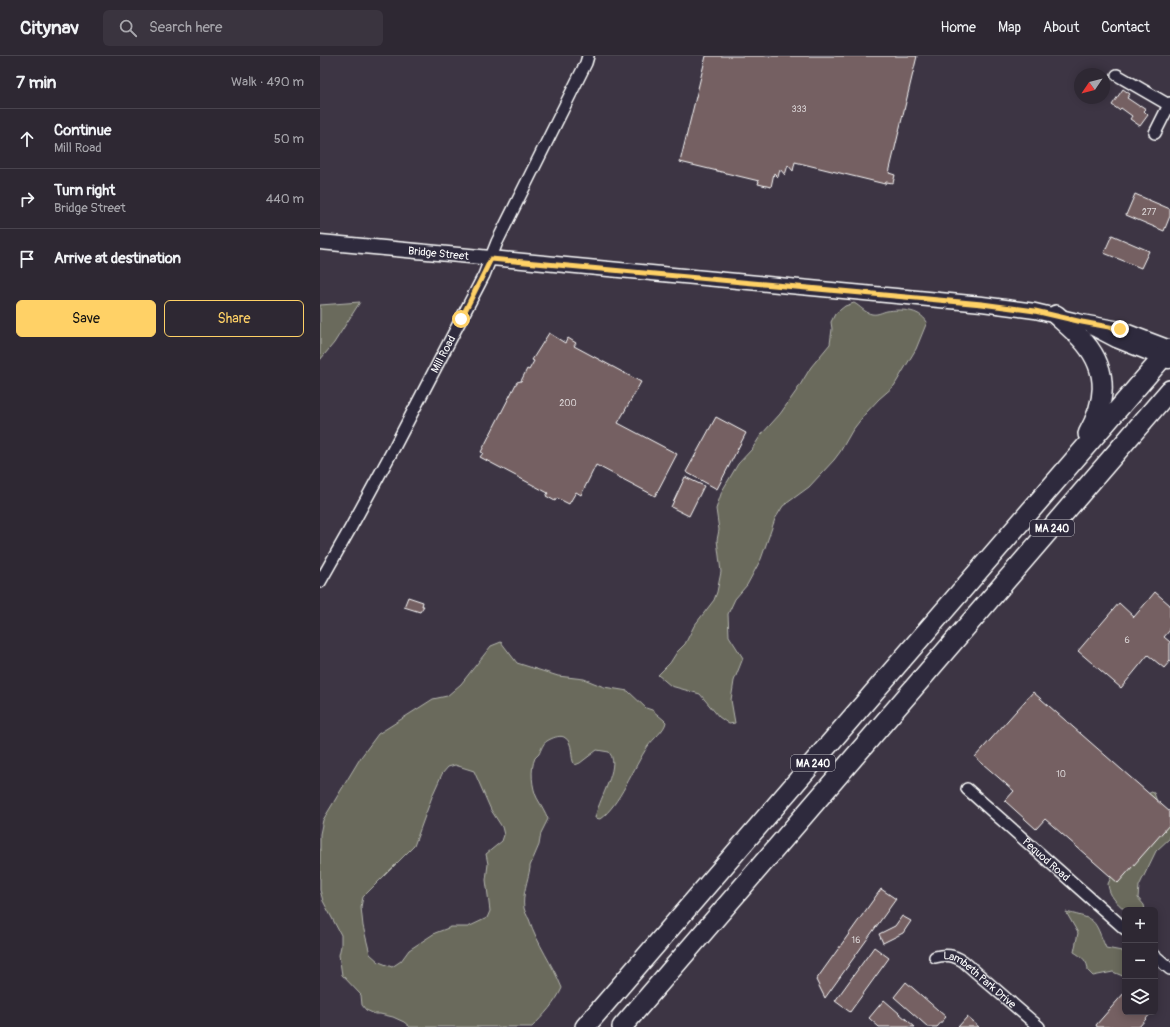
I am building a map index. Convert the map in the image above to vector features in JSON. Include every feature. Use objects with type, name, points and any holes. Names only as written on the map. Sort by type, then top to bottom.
[{"type":"highway","points":[[1056,315],[1078,335],[1091,350],[1098,365],[1102,380],[1102,397],[1098,414],[1076,458]]},
{"type":"highway","name":"MA 240","points":[[585,1027],[1076,458],[1168,354]]},
{"type":"highway","name":"MA 240","points":[[622,1027],[1170,390]]},
{"type":"highway","points":[[1093,481],[1170,406]]},
{"type":"street","name":"Mill Road","points":[[320,582],[391,453],[491,259],[501,235],[586,63],[588,56]]},
{"type":"street","points":[[1117,76],[1170,104],[1155,133]]},
{"type":"street","name":"Bridge Street","points":[[320,242],[982,304],[1056,315],[1082,322],[1116,340],[1168,354]]},
{"type":"street","name":"Pequod Road","points":[[967,789],[1122,926]]},
{"type":"street","name":"Lambeth Park Drive","points":[[935,957],[951,955],[963,961],[1039,1027]]},
{"type":"street","points":[[1158,959],[1170,969]]},
{"type":"green space","points":[[360,302],[334,343],[320,360],[320,305]]},
{"type":"green space","points":[[854,303],[872,314],[892,310],[915,312],[927,322],[916,349],[894,386],[865,414],[852,431],[834,460],[809,487],[783,506],[775,519],[761,559],[747,585],[735,599],[728,614],[729,636],[743,658],[734,681],[731,700],[735,723],[729,724],[719,717],[700,694],[671,686],[658,675],[685,644],[694,626],[714,600],[717,592],[721,572],[717,540],[719,530],[716,509],[722,491],[738,464],[780,414],[811,367],[830,344],[832,329],[831,322],[835,314],[845,306]]},
{"type":"green space","points":[[501,642],[517,663],[558,676],[584,679],[604,687],[628,691],[646,708],[652,710],[666,722],[661,731],[642,755],[614,805],[600,819],[595,818],[610,778],[613,764],[612,756],[609,752],[597,750],[575,765],[572,759],[570,743],[564,737],[560,736],[546,742],[533,762],[532,778],[534,789],[548,819],[541,833],[539,845],[530,866],[524,893],[524,908],[536,937],[562,988],[549,1009],[532,1027],[410,1027],[404,1022],[393,1017],[375,1014],[366,1010],[362,1005],[361,995],[342,975],[339,955],[341,935],[323,901],[320,890],[320,834],[323,820],[361,757],[378,734],[433,699],[447,696],[461,684],[491,646]],"holes":[[[455,765],[474,771],[491,810],[502,827],[504,835],[502,841],[486,854],[488,864],[486,880],[490,911],[487,918],[468,927],[451,927],[435,933],[409,950],[401,961],[392,967],[379,962],[370,954],[363,926],[361,907],[363,897],[414,846],[433,794],[442,774],[448,767]]]},
{"type":"green space","points":[[1151,792],[1154,793],[1159,807],[1170,815],[1170,838],[1156,851],[1139,886],[1138,898],[1144,907],[1122,907],[1112,896],[1108,884],[1147,795]]},
{"type":"green space","points":[[1066,912],[1089,919],[1099,931],[1106,948],[1122,951],[1122,976],[1113,972],[1093,976],[1088,971],[1084,960],[1074,952],[1078,933]]},
{"type":"building","points":[[706,56],[917,56],[889,173],[895,175],[893,183],[886,182],[885,184],[795,162],[793,171],[788,165],[785,175],[780,169],[778,177],[774,173],[771,187],[758,184],[759,181],[680,162]]},
{"type":"building","points":[[1123,89],[1130,94],[1127,98],[1146,109],[1144,111],[1148,115],[1140,126],[1130,119],[1132,116],[1121,108],[1119,110],[1112,105]]},
{"type":"building","points":[[1135,194],[1170,209],[1170,216],[1164,231],[1126,215]]},
{"type":"building","points":[[1112,235],[1149,251],[1141,268],[1104,253]]},
{"type":"building","points":[[549,333],[565,343],[568,338],[576,343],[574,346],[641,382],[618,423],[677,454],[655,496],[596,465],[581,495],[576,492],[569,504],[557,498],[555,501],[546,496],[548,493],[480,457],[483,453],[481,452],[517,382],[521,381],[527,369],[529,370],[534,361],[532,360]]},
{"type":"building","points":[[716,417],[746,433],[717,489],[686,472]]},
{"type":"building","points":[[685,477],[704,486],[689,516],[671,507]]},
{"type":"building","points":[[1155,592],[1170,605],[1170,630],[1164,637],[1170,642],[1170,661],[1164,668],[1148,655],[1121,688],[1078,651],[1119,603],[1134,617]]},
{"type":"building","points":[[408,597],[423,602],[422,606],[424,606],[420,612],[404,607]]},
{"type":"building","points":[[1033,692],[1170,812],[1170,824],[1118,883],[1045,819],[1036,829],[1005,801],[1014,791],[975,757]]},
{"type":"building","points":[[881,889],[896,899],[825,998],[816,980]]},
{"type":"building","points":[[902,916],[911,921],[903,933],[883,943],[879,934],[895,926]]},
{"type":"building","points":[[874,947],[889,958],[850,1012],[835,1001]]},
{"type":"building","points":[[906,982],[946,1017],[937,1027],[928,1027],[894,997]]},
{"type":"building","points":[[1122,995],[1122,1015],[1149,1015],[1139,1027],[1097,1027],[1096,1025]]},
{"type":"building","points":[[884,1000],[915,1027],[879,1027],[869,1018]]},
{"type":"building","points":[[967,1017],[979,1027],[958,1027]]},
{"type":"route","points":[[461,319],[491,259],[982,304],[1035,311],[1120,329]]}]
